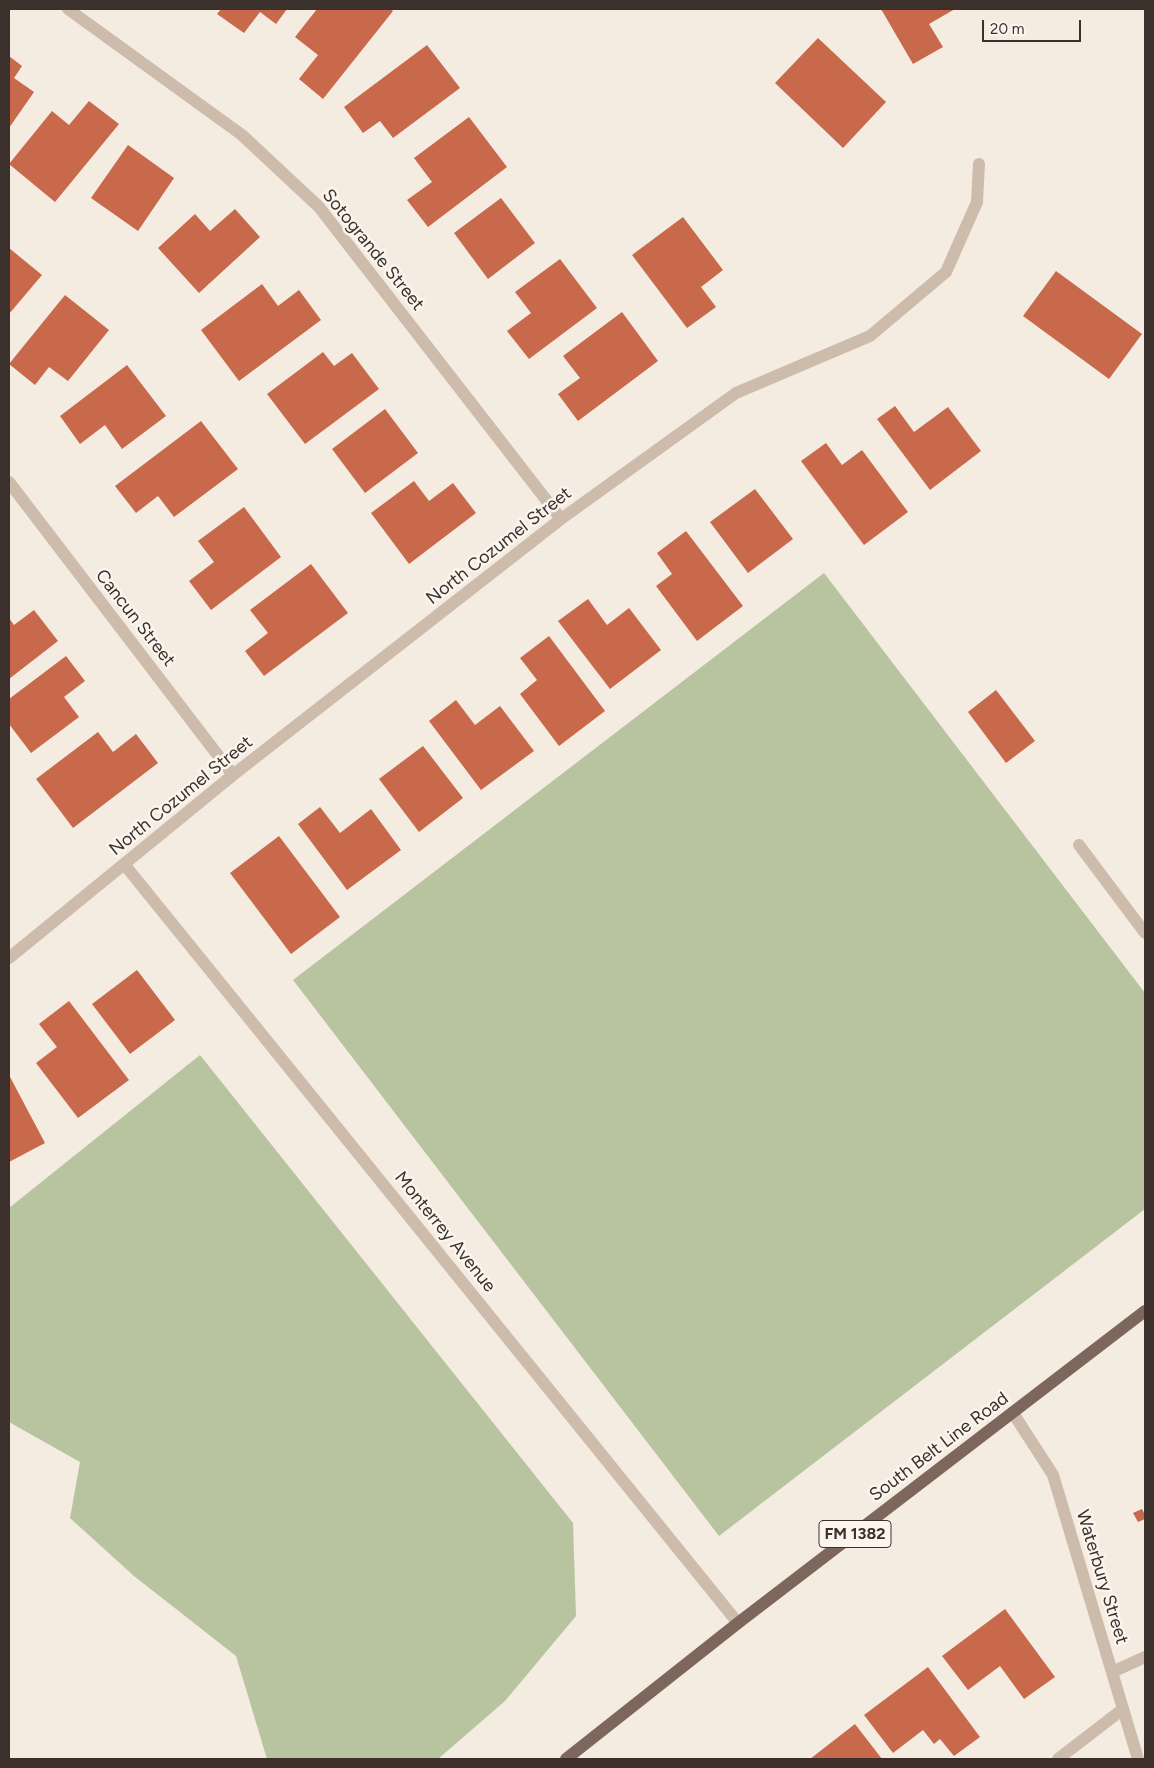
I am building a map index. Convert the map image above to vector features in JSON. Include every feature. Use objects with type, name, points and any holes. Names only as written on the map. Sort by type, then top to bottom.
[{"type":"main road","name":"South Belt Line Road","points":[[566,1759],[738,1623],[1145,1311]]},
{"type":"street","name":"Sotogrande Street","points":[[68,9],[242,134],[319,207],[561,519]]},
{"type":"street","name":"North Cozumel Street","points":[[9,958],[233,775],[561,519],[736,393],[870,336],[946,272],[977,202],[979,164]]},
{"type":"street","name":"Cancun Street","points":[[9,482],[233,775]]},
{"type":"street","points":[[1079,845],[1145,933]]},
{"type":"street","name":"Monterrey Avenue","points":[[124,864],[738,1623]]},
{"type":"street","name":"Waterbury Street","points":[[1013,1413],[1053,1475],[1138,1759]]},
{"type":"street","points":[[1112,1672],[1145,1657]]},
{"type":"street","points":[[1058,1759],[1123,1709]]},
{"type":"green space","points":[[824,573],[1145,993],[1145,1209],[719,1536],[293,980]]},
{"type":"green space","points":[[200,1055],[573,1523],[576,1616],[505,1701],[438,1759],[267,1759],[236,1656],[134,1576],[70,1518],[80,1462],[9,1422],[9,1208]]},
{"type":"building","points":[[221,9],[287,9],[276,24],[260,12],[244,33],[217,14]]},
{"type":"building","points":[[317,9],[390,9],[393,11],[323,99],[299,79],[318,55],[295,37]]},
{"type":"building","points":[[881,9],[955,9],[929,24],[943,47],[913,64]]},
{"type":"building","points":[[818,38],[886,102],[843,148],[775,83]]},
{"type":"building","points":[[427,45],[460,88],[393,138],[380,121],[363,133],[344,107]]},
{"type":"building","points":[[9,56],[22,66],[14,78],[34,92],[9,128]]},
{"type":"building","points":[[89,101],[119,124],[55,202],[9,164],[52,111],[69,125]]},
{"type":"building","points":[[469,117],[507,167],[428,227],[407,200],[432,182],[414,158]]},
{"type":"building","points":[[128,145],[174,178],[138,231],[91,198]]},
{"type":"building","points":[[501,198],[535,243],[488,279],[454,233]]},
{"type":"building","points":[[235,209],[260,237],[199,293],[158,248],[195,214],[210,231]]},
{"type":"building","points":[[683,217],[723,270],[701,287],[716,307],[687,328],[632,255]]},
{"type":"building","points":[[9,248],[42,275],[9,314]]},
{"type":"building","points":[[560,259],[597,308],[529,359],[507,331],[531,313],[515,292]]},
{"type":"building","points":[[1056,271],[1142,334],[1109,379],[1023,316]]},
{"type":"building","points":[[262,284],[278,306],[299,290],[321,320],[239,381],[201,330]]},
{"type":"building","points":[[65,295],[109,330],[68,381],[49,367],[35,385],[9,364]]},
{"type":"building","points":[[622,312],[658,361],[578,421],[558,394],[580,378],[563,356]]},
{"type":"building","points":[[323,352],[334,366],[352,353],[379,389],[305,444],[267,394]]},
{"type":"building","points":[[127,365],[166,416],[122,449],[105,425],[80,444],[60,416]]},
{"type":"building","points":[[895,406],[914,432],[948,407],[981,451],[930,490],[877,419]]},
{"type":"building","points":[[385,409],[418,453],[365,493],[332,449]]},
{"type":"building","points":[[201,421],[238,469],[174,517],[158,496],[136,513],[115,486]]},
{"type":"building","points":[[826,443],[842,465],[862,450],[908,512],[864,545],[801,461]]},
{"type":"building","points":[[414,481],[429,501],[453,483],[476,513],[409,564],[371,513]]},
{"type":"building","points":[[755,489],[793,539],[748,573],[710,522]]},
{"type":"building","points":[[244,507],[281,557],[211,610],[189,581],[214,562],[198,541]]},
{"type":"building","points":[[686,531],[743,606],[697,641],[656,586],[672,574],[657,553]]},
{"type":"building","points":[[311,564],[348,613],[264,676],[245,651],[268,633],[250,610]]},
{"type":"building","points":[[588,599],[607,625],[629,608],[661,650],[610,689],[558,621]]},
{"type":"building","points":[[34,610],[58,641],[9,679],[9,618],[14,625]]},
{"type":"building","points":[[549,636],[605,711],[559,746],[520,694],[537,680],[520,658]]},
{"type":"building","points":[[66,656],[85,681],[64,697],[79,717],[31,753],[9,724],[9,699]]},
{"type":"building","points":[[996,690],[1035,741],[1006,763],[968,712]]},
{"type":"building","points":[[456,700],[475,725],[500,706],[534,751],[481,790],[429,721]]},
{"type":"building","points":[[98,732],[113,752],[136,734],[158,763],[73,828],[36,779]]},
{"type":"building","points":[[423,746],[463,798],[419,832],[379,779]]},
{"type":"building","points":[[320,807],[340,833],[371,809],[401,850],[347,890],[298,824]]},
{"type":"building","points":[[279,836],[340,917],[291,954],[230,873]]},
{"type":"building","points":[[137,970],[175,1020],[130,1054],[92,1004]]},
{"type":"building","points":[[69,1001],[129,1080],[78,1118],[36,1063],[57,1047],[39,1024]]},
{"type":"building","points":[[9,1075],[45,1143],[9,1162]]},
{"type":"building","points":[[1142,1509],[1145,1512],[1145,1519],[1138,1522],[1133,1513]]},
{"type":"building","points":[[1005,1609],[1055,1677],[1024,1699],[1000,1666],[968,1690],[942,1656]]},
{"type":"building","points":[[928,1667],[980,1737],[954,1756],[940,1739],[934,1744],[923,1730],[893,1753],[864,1715]]},
{"type":"building","points":[[855,1724],[882,1759],[810,1759]]}]
